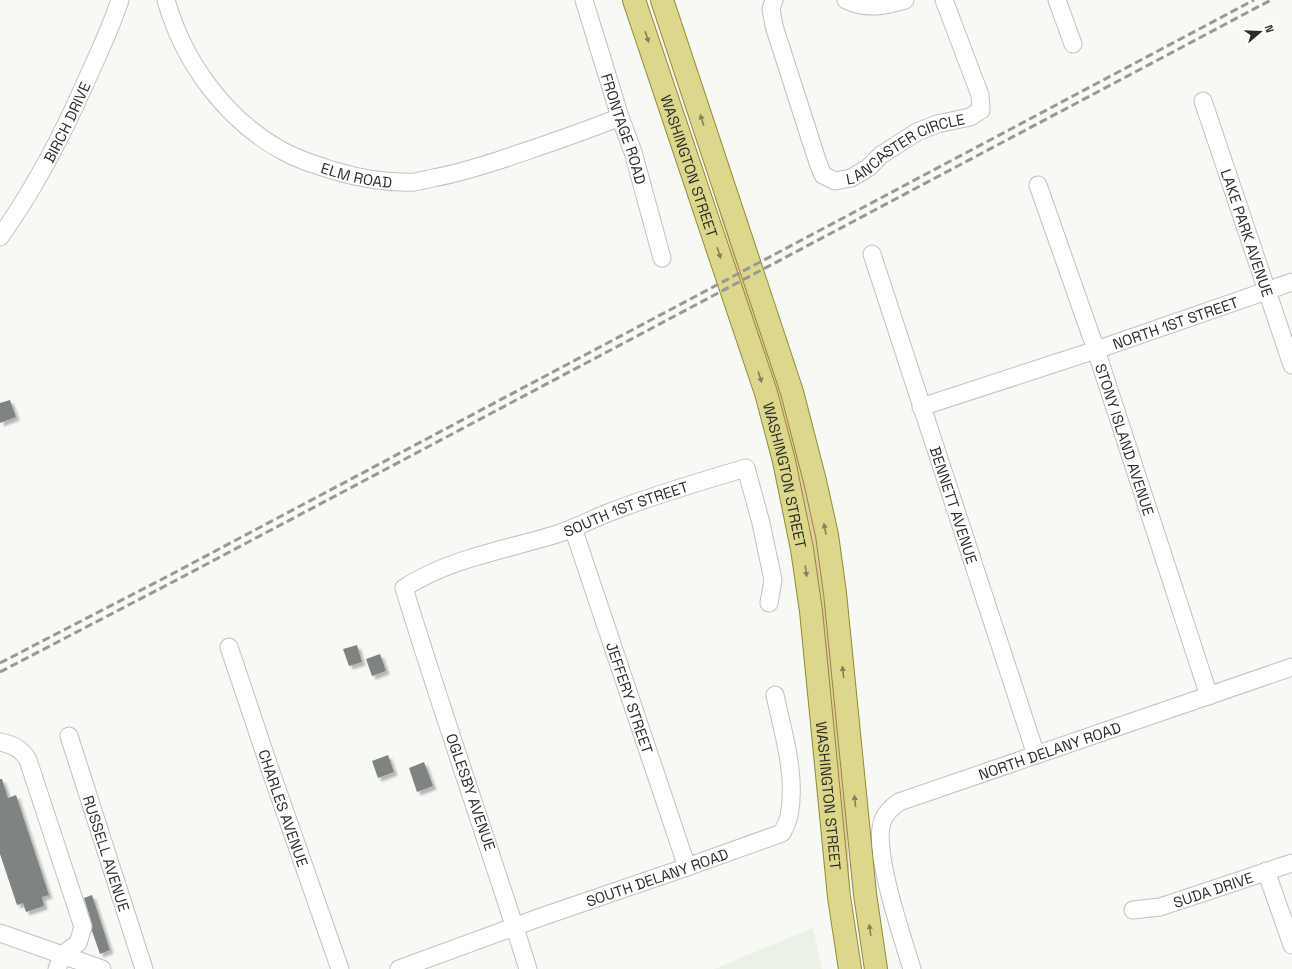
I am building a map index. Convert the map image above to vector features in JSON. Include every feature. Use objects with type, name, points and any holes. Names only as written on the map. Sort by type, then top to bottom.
[{"type":"main road","name":"WASHINGTON STREET","points":[[634,0],[763,386],[784,461],[802,549],[811,611],[839,897],[850,969]]},
{"type":"main road","name":"WASHINGTON STREET","points":[[662,0],[792,392],[813,469],[827,536],[832,571],[840,636],[865,894],[876,969]]},
{"type":"street","name":"BIRCH DRIVE","points":[[0,237],[47,163],[67,124],[112,25],[120,0]]},
{"type":"street","name":"ELM ROAD","points":[[166,0],[175,28],[202,78],[216,96],[243,123],[281,151],[308,163],[362,179],[416,182],[446,176],[585,132],[620,117]]},
{"type":"street","name":"FRONTAGE ROAD","points":[[584,0],[620,117],[633,152],[662,258]]},
{"type":"street","name":"LANCASTER CIRCLE","points":[[774,0],[771,9],[774,26],[818,163],[823,175],[834,180],[851,178],[868,168],[881,155],[917,132],[937,124],[970,117],[981,110],[980,95],[944,0]]},
{"type":"street","points":[[846,0],[852,3],[876,7],[905,0]]},
{"type":"street","points":[[1057,0],[1073,44]]},
{"type":"street","name":"LAKE PARK AVENUE","points":[[1202,101],[1292,365]]},
{"type":"street","name":"STONY ISLAND AVENUE","points":[[1038,185],[1096,350],[1209,696]]},
{"type":"street","name":"BENNETT AVENUE","points":[[872,254],[1036,755]]},
{"type":"street","name":"NORTH 1ST STREET","points":[[922,407],[1096,350],[1292,282]]},
{"type":"street","name":"SOUTH 1ST STREET","points":[[412,616],[404,588],[418,579],[472,558],[558,534],[614,511],[692,484],[746,468],[761,523],[773,580],[769,603]]},
{"type":"street","name":"JEFFERY STREET","points":[[572,528],[687,867]]},
{"type":"street","name":"OGLESBY AVENUE","points":[[412,616],[528,969]]},
{"type":"street","name":"CHARLES AVENUE","points":[[229,646],[273,779],[340,969]]},
{"type":"street","name":"NORTH DELANY ROAD","points":[[912,969],[891,900],[882,855],[880,832],[882,820],[890,808],[898,802],[1292,667]]},
{"type":"street","name":"SOUTH DELANY ROAD","points":[[399,969],[541,917],[782,833],[789,817],[792,794],[789,760],[775,695]]},
{"type":"street","name":"RUSSELL AVENUE","points":[[69,736],[144,969]]},
{"type":"street","points":[[0,742],[8,743],[16,747],[25,754],[28,760],[83,928],[78,943],[60,962]]},
{"type":"street","name":"SUDA DRIVE","points":[[1133,910],[1160,907],[1292,863]]},
{"type":"street","points":[[1266,871],[1292,945]]},
{"type":"street","points":[[0,933],[60,962],[102,969]]},
{"type":"shaded area","points":[[717,197],[773,366],[794,439],[808,496],[816,538],[828,631],[846,805],[850,895],[821,604],[812,540],[789,438],[774,382],[735,265],[715,198]]},
{"type":"shaded area","points":[[813,928],[822,969],[714,969]]},
{"type":"building","points":[[10,400],[16,417],[0,423],[0,403]]},
{"type":"building","points":[[357,645],[362,662],[349,666],[343,649]]},
{"type":"building","points":[[380,654],[386,671],[372,676],[366,659]]},
{"type":"building","points":[[388,755],[394,772],[378,778],[372,761]]},
{"type":"building","points":[[424,762],[433,786],[417,792],[409,768]]},
{"type":"building","points":[[0,779],[2,779],[8,798],[16,795],[49,895],[42,897],[44,906],[26,912],[23,903],[17,905],[0,854]]},
{"type":"building","points":[[92,895],[110,950],[100,954],[92,931],[92,924],[84,898]]},
{"type":"railway","points":[[0,663],[172,574],[1254,0]]},
{"type":"railway","points":[[0,672],[188,574],[1271,0]]}]
